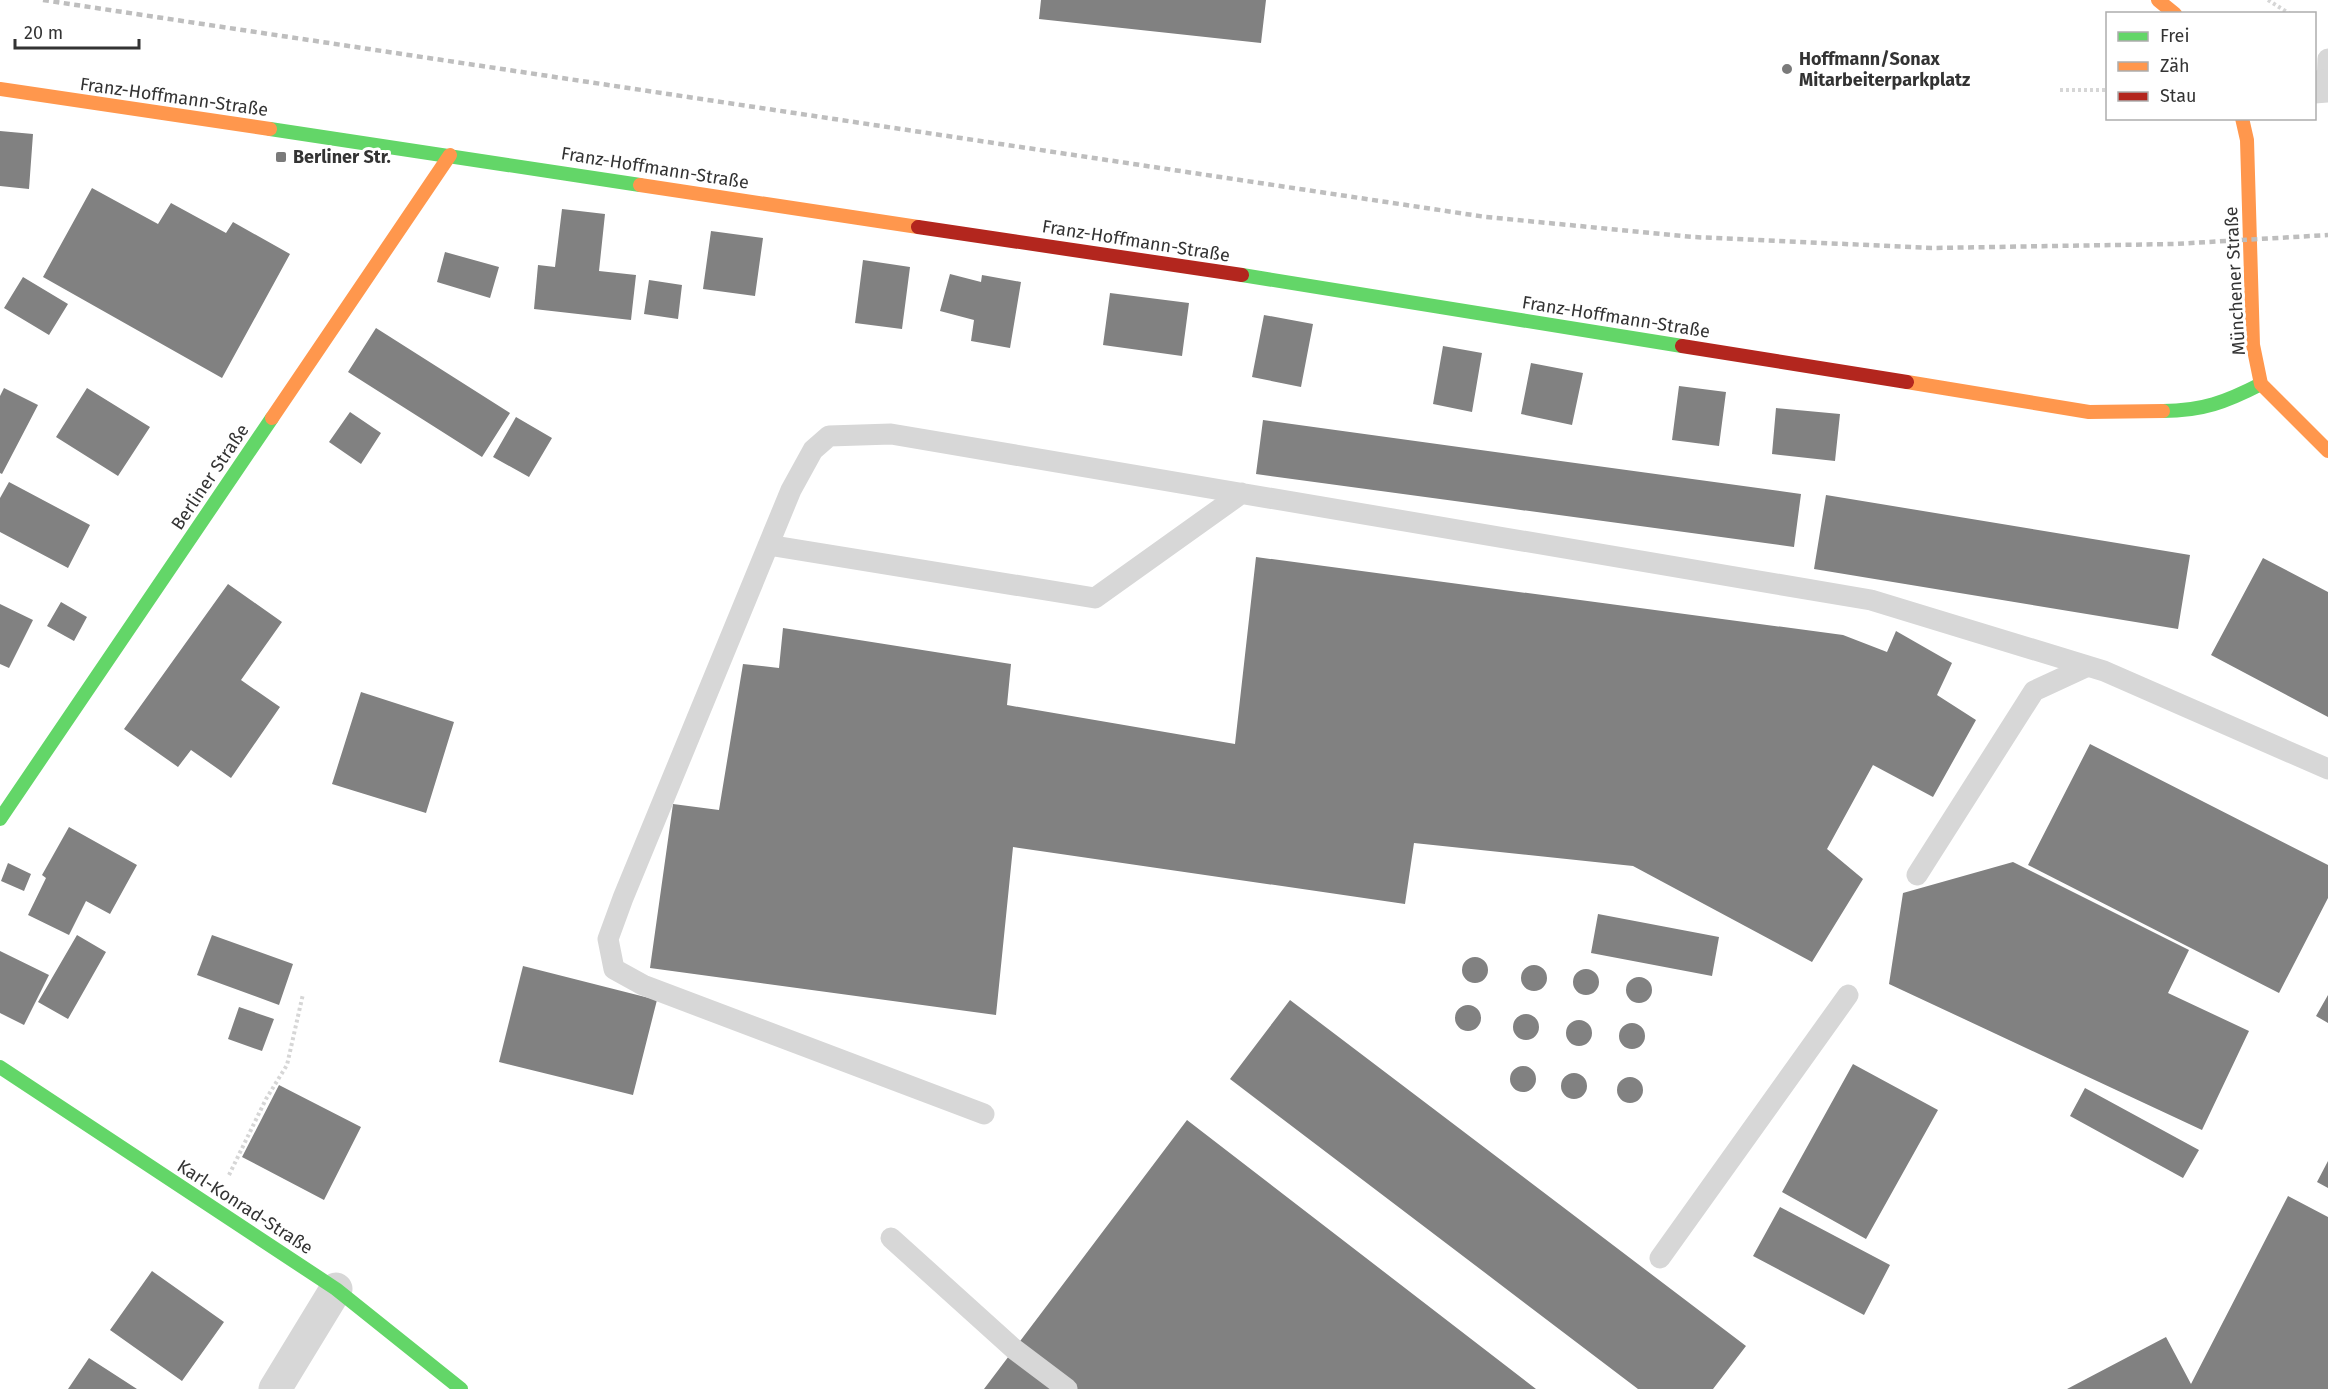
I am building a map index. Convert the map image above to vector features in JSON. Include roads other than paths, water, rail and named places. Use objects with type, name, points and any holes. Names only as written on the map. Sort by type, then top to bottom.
[{"type":"street","points":[[2158,0],[2173,12]]},
{"type":"street","name":"Franz-Hoffmann-Straße","points":[[0,89],[1293,283],[2089,412],[2192,411],[2228,401],[2261,384]]},
{"type":"street","name":"Münchener Straße","points":[[2242,120],[2247,140],[2253,345],[2261,384]]},
{"type":"street","name":"Berliner Straße","points":[[0,819],[450,155]]},
{"type":"street","points":[[2261,384],[2328,451]]},
{"type":"street","name":"Karl-Konrad-Straße","points":[[0,1066],[336,1289],[461,1389]]},
{"type":"street","points":[[275,1389],[336,1289]]},
{"type":"lane","points":[[984,1114],[643,985],[614,969],[608,939],[790,490],[813,450],[829,436],[891,434],[1871,600],[2104,670],[2328,769]]},
{"type":"lane","points":[[768,545],[1095,598],[1242,493]]},
{"type":"lane","points":[[1917,875],[2034,691],[2088,666]]},
{"type":"lane","points":[[1660,1258],[1848,995]]},
{"type":"lane","points":[[891,1238],[1014,1349],[1066,1389]]},
{"type":"railway","points":[[43,0],[1486,217],[1693,237],[1932,248],[2174,244],[2328,235]]},
{"type":"place","name":"Hoffmann/Sonax Mitarbeiterparkplatz","points":[[1787,69]]},
{"type":"place","name":"Berliner Str.","points":[[281,157]]}]
